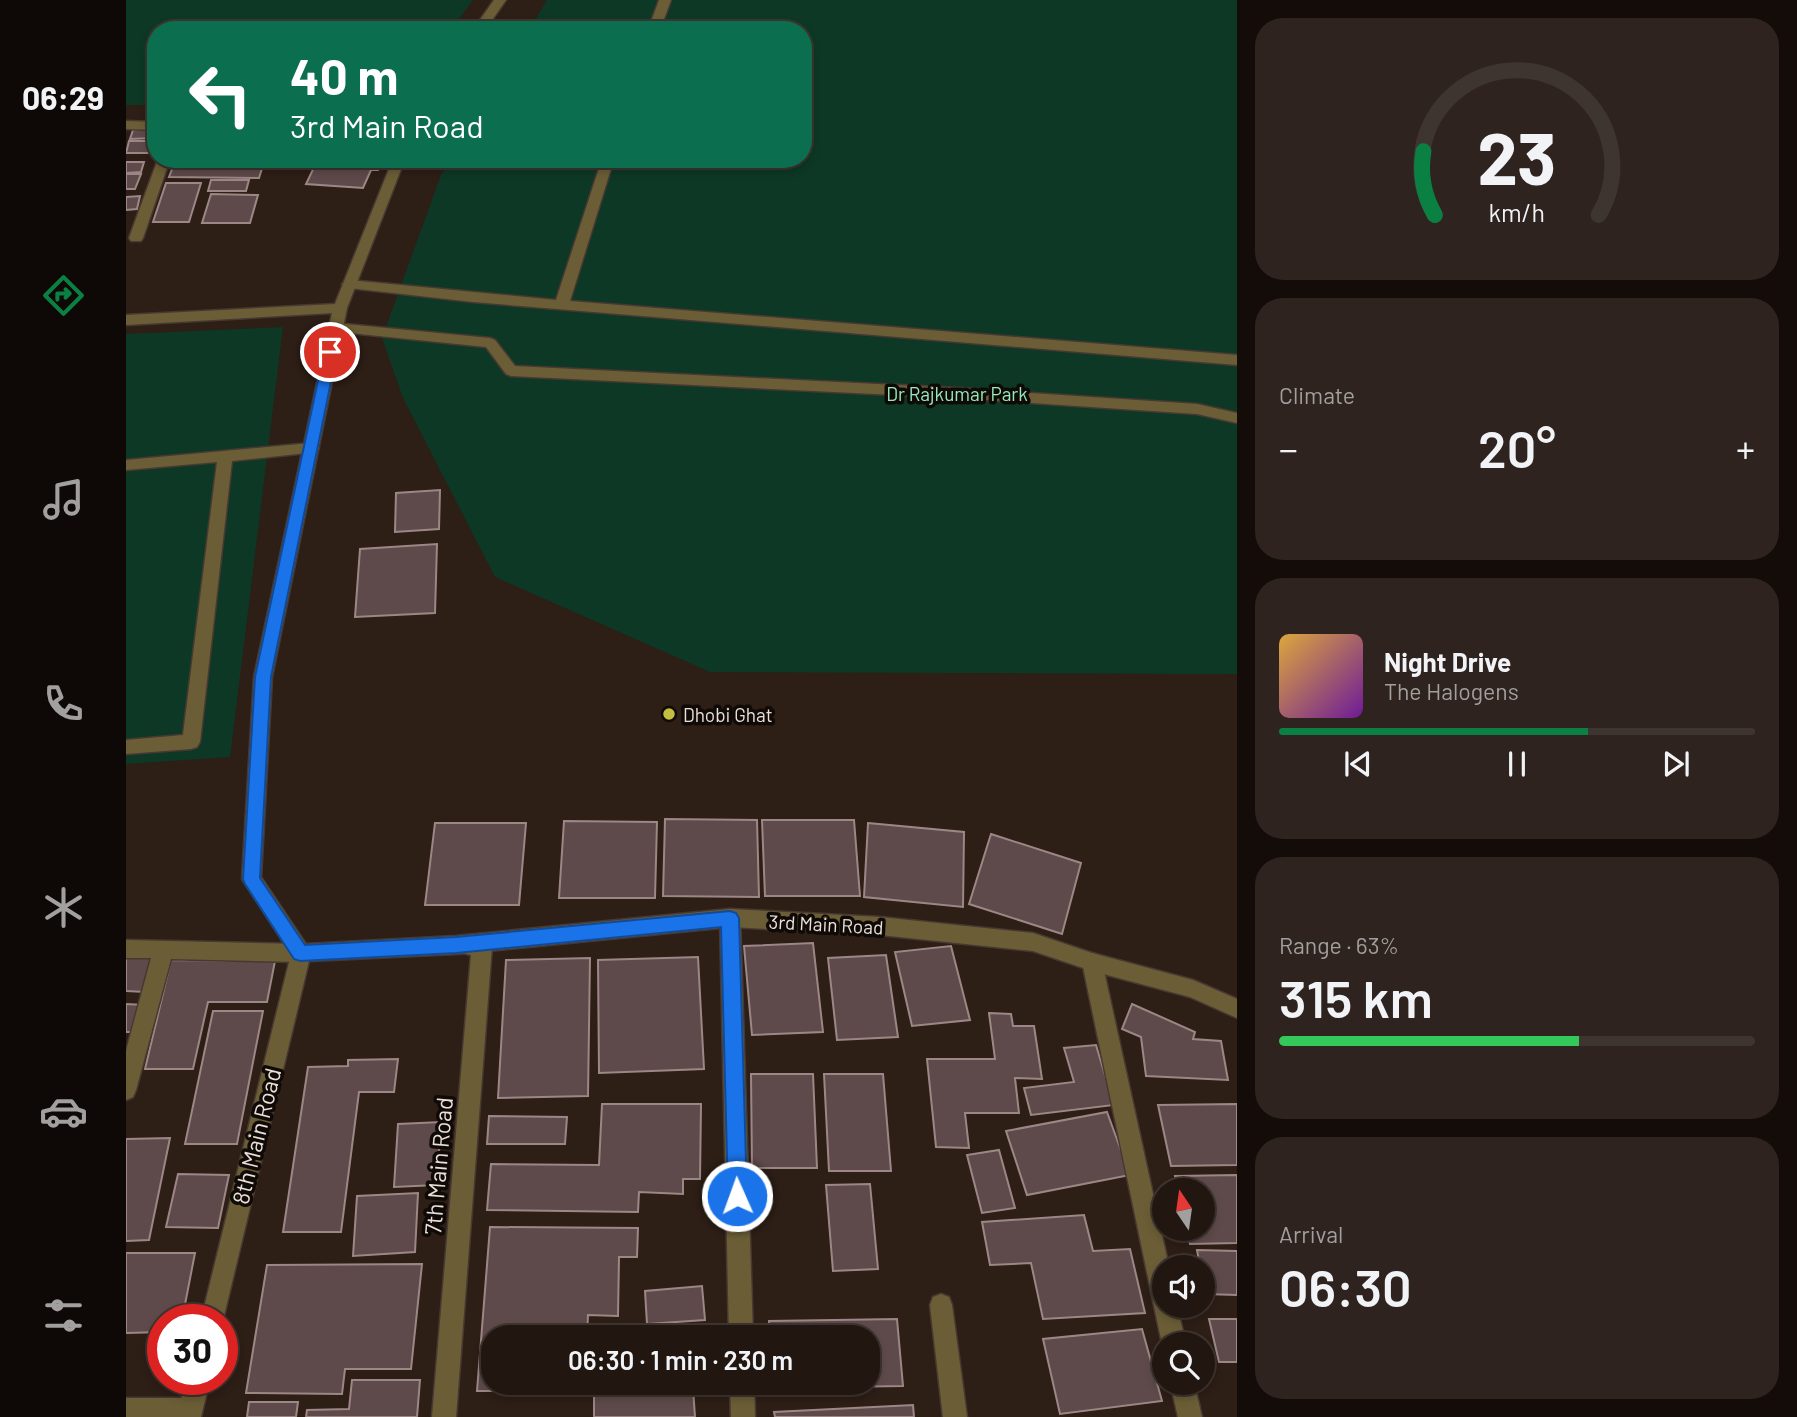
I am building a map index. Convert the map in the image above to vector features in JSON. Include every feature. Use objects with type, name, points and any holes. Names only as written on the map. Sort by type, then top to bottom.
[{"type":"street","points":[[485,21],[500,0]]},
{"type":"street","points":[[657,21],[665,0]]},
{"type":"street","points":[[126,125],[147,126]]},
{"type":"street","points":[[136,238],[161,168]]},
{"type":"street","points":[[300,953],[251,879],[263,677],[340,308],[395,168]]},
{"type":"street","points":[[562,305],[605,168]]},
{"type":"street","points":[[349,284],[562,305],[1237,360]]},
{"type":"street","points":[[126,320],[340,308]]},
{"type":"street","points":[[335,328],[490,343],[510,371],[1130,404],[1197,409],[1237,418]]},
{"type":"street","points":[[126,465],[311,448]]},
{"type":"street","points":[[126,747],[191,742],[225,456]]},
{"type":"street","points":[[730,918],[741,1325]]},
{"type":"street","name":"3rd Main Road","points":[[126,949],[300,953],[456,945],[730,918],[880,926],[1033,942],[1092,962],[1193,989],[1237,1009]]},
{"type":"street","name":"7th Main Road","points":[[444,1417],[482,946],[456,945]]},
{"type":"street","points":[[126,1090],[163,950]]},
{"type":"street","name":"8th Main Road","points":[[216,1304],[300,953]]},
{"type":"street","points":[[1092,962],[1155,1255]]},
{"type":"street","points":[[941,1305],[955,1417]]},
{"type":"street","points":[[126,1410],[190,1413],[194,1395]]},
{"type":"street","points":[[742,1395],[743,1417]]},
{"type":"street","points":[[1185,1395],[1190,1417]]},
{"type":"green space","points":[[126,0],[473,0],[458,21],[147,21],[147,105],[126,105]]},
{"type":"green space","name":"Dr Rajkumar Park","points":[[547,0],[1237,0],[1237,674],[710,672],[495,577],[403,398],[382,338],[445,168],[812,168],[812,21],[534,21]]},
{"type":"green space","points":[[283,327],[230,757],[126,764],[126,334]]},
{"type":"building","points":[[133,130],[147,130],[147,138],[130,139]]},
{"type":"building","points":[[129,141],[147,141],[147,153],[126,153]]},
{"type":"building","points":[[126,162],[144,162],[141,172],[126,173]]},
{"type":"building","points":[[172,168],[262,168],[259,178],[169,177]]},
{"type":"building","points":[[314,168],[379,168],[371,170],[363,188],[306,184]]},
{"type":"building","points":[[126,174],[141,174],[135,189],[126,189]]},
{"type":"building","points":[[211,180],[249,180],[246,191],[208,191]]},
{"type":"building","points":[[166,183],[201,183],[189,222],[153,222]]},
{"type":"building","points":[[211,194],[258,195],[250,223],[202,223]]},
{"type":"building","points":[[140,196],[137,209],[126,210],[126,197]]},
{"type":"building","points":[[440,490],[439,529],[395,532],[396,493]]},
{"type":"building","points":[[437,544],[435,613],[355,617],[360,549]]},
{"type":"building","points":[[665,819],[757,820],[759,897],[663,896]]},
{"type":"building","points":[[762,820],[854,820],[860,896],[765,896]]},
{"type":"building","points":[[564,821],[657,822],[655,898],[559,898]]},
{"type":"building","points":[[435,823],[526,823],[519,905],[425,905]]},
{"type":"building","points":[[868,823],[964,832],[963,907],[864,897]]},
{"type":"building","points":[[991,834],[1081,863],[1062,934],[969,904]]},
{"type":"building","points":[[813,943],[823,1032],[752,1035],[744,946]]},
{"type":"building","points":[[951,946],[970,1020],[912,1026],[895,952]]},
{"type":"building","points":[[886,955],[898,1037],[837,1040],[828,958]]},
{"type":"building","points":[[126,956],[154,957],[145,992],[126,991]]},
{"type":"building","points":[[698,957],[704,1069],[599,1073],[598,960]]},
{"type":"building","points":[[590,958],[588,1096],[498,1098],[506,960]]},
{"type":"building","points":[[171,960],[275,961],[267,1002],[208,1002],[193,1069],[145,1069]]},
{"type":"building","points":[[126,1004],[144,1005],[137,1032],[126,1032]]},
{"type":"building","points":[[1132,1004],[1195,1032],[1193,1039],[1221,1041],[1228,1080],[1146,1076],[1141,1037],[1122,1029]]},
{"type":"building","points":[[213,1011],[263,1011],[237,1144],[185,1144]]},
{"type":"building","points":[[989,1013],[1011,1014],[1013,1026],[1034,1026],[1042,1079],[1015,1078],[1019,1113],[965,1113],[969,1148],[936,1147],[927,1059],[995,1059]]},
{"type":"building","points":[[1096,1045],[1114,1105],[1031,1115],[1024,1088],[1074,1082],[1064,1048]]},
{"type":"building","points":[[398,1059],[394,1092],[359,1092],[341,1232],[283,1232],[308,1067],[348,1066],[348,1060]]},
{"type":"building","points":[[751,1074],[813,1074],[817,1168],[752,1168]]},
{"type":"building","points":[[824,1074],[883,1074],[891,1171],[829,1171]]},
{"type":"building","points":[[602,1104],[701,1104],[700,1179],[683,1179],[683,1194],[639,1192],[638,1212],[487,1210],[491,1164],[599,1165]]},
{"type":"building","points":[[1237,1104],[1237,1165],[1171,1166],[1158,1105]]},
{"type":"building","points":[[1107,1112],[1130,1175],[1027,1195],[1006,1131]]},
{"type":"building","points":[[489,1116],[567,1117],[565,1144],[487,1144]]},
{"type":"building","points":[[441,1122],[437,1185],[394,1187],[398,1124]]},
{"type":"building","points":[[170,1138],[149,1240],[126,1241],[126,1139]]},
{"type":"building","points":[[999,1150],[1015,1208],[982,1213],[967,1155]]},
{"type":"building","points":[[178,1174],[229,1175],[218,1228],[166,1227]]},
{"type":"building","points":[[1237,1175],[1237,1243],[1190,1244],[1189,1241],[1215,1241],[1215,1178],[1175,1176]]},
{"type":"building","points":[[870,1184],[878,1269],[833,1271],[826,1185]]},
{"type":"building","points":[[418,1193],[415,1252],[353,1256],[357,1196]]},
{"type":"building","points":[[1084,1215],[1093,1251],[1130,1249],[1145,1313],[1043,1319],[1031,1263],[990,1265],[982,1222]]},
{"type":"building","points":[[490,1227],[638,1228],[637,1257],[619,1257],[618,1316],[588,1315],[588,1325],[482,1325]]},
{"type":"building","points":[[1197,1250],[1237,1251],[1237,1295],[1215,1294],[1215,1255],[1198,1255]]},
{"type":"building","points":[[126,1253],[195,1253],[185,1304],[147,1304],[147,1332],[126,1333]]},
{"type":"building","points":[[422,1264],[411,1369],[345,1369],[342,1394],[246,1393],[267,1265]]},
{"type":"building","points":[[702,1286],[705,1320],[647,1324],[645,1291]]},
{"type":"building","points":[[897,1319],[903,1386],[880,1386],[880,1325],[769,1325],[769,1321]]},
{"type":"building","points":[[1209,1319],[1237,1319],[1237,1362],[1219,1362],[1215,1332],[1212,1332]]},
{"type":"building","points":[[1142,1329],[1152,1365],[1152,1395],[1160,1395],[1162,1401],[1060,1414],[1043,1339]]},
{"type":"building","points":[[481,1341],[481,1391],[477,1391]]},
{"type":"building","points":[[352,1380],[420,1380],[417,1417],[306,1417],[307,1410],[349,1409]]},
{"type":"building","points":[[594,1395],[693,1395],[695,1417],[594,1417]]},
{"type":"building","points":[[249,1402],[298,1402],[296,1417],[247,1417]]},
{"type":"building","points":[[913,1405],[914,1417],[775,1417],[774,1412]]},
{"type":"place","name":"Dhobi Ghat","points":[[669,714]]},
{"type":"route","points":[[330,352],[263,677],[251,879],[300,953],[456,945],[730,918],[737,1196]]}]
